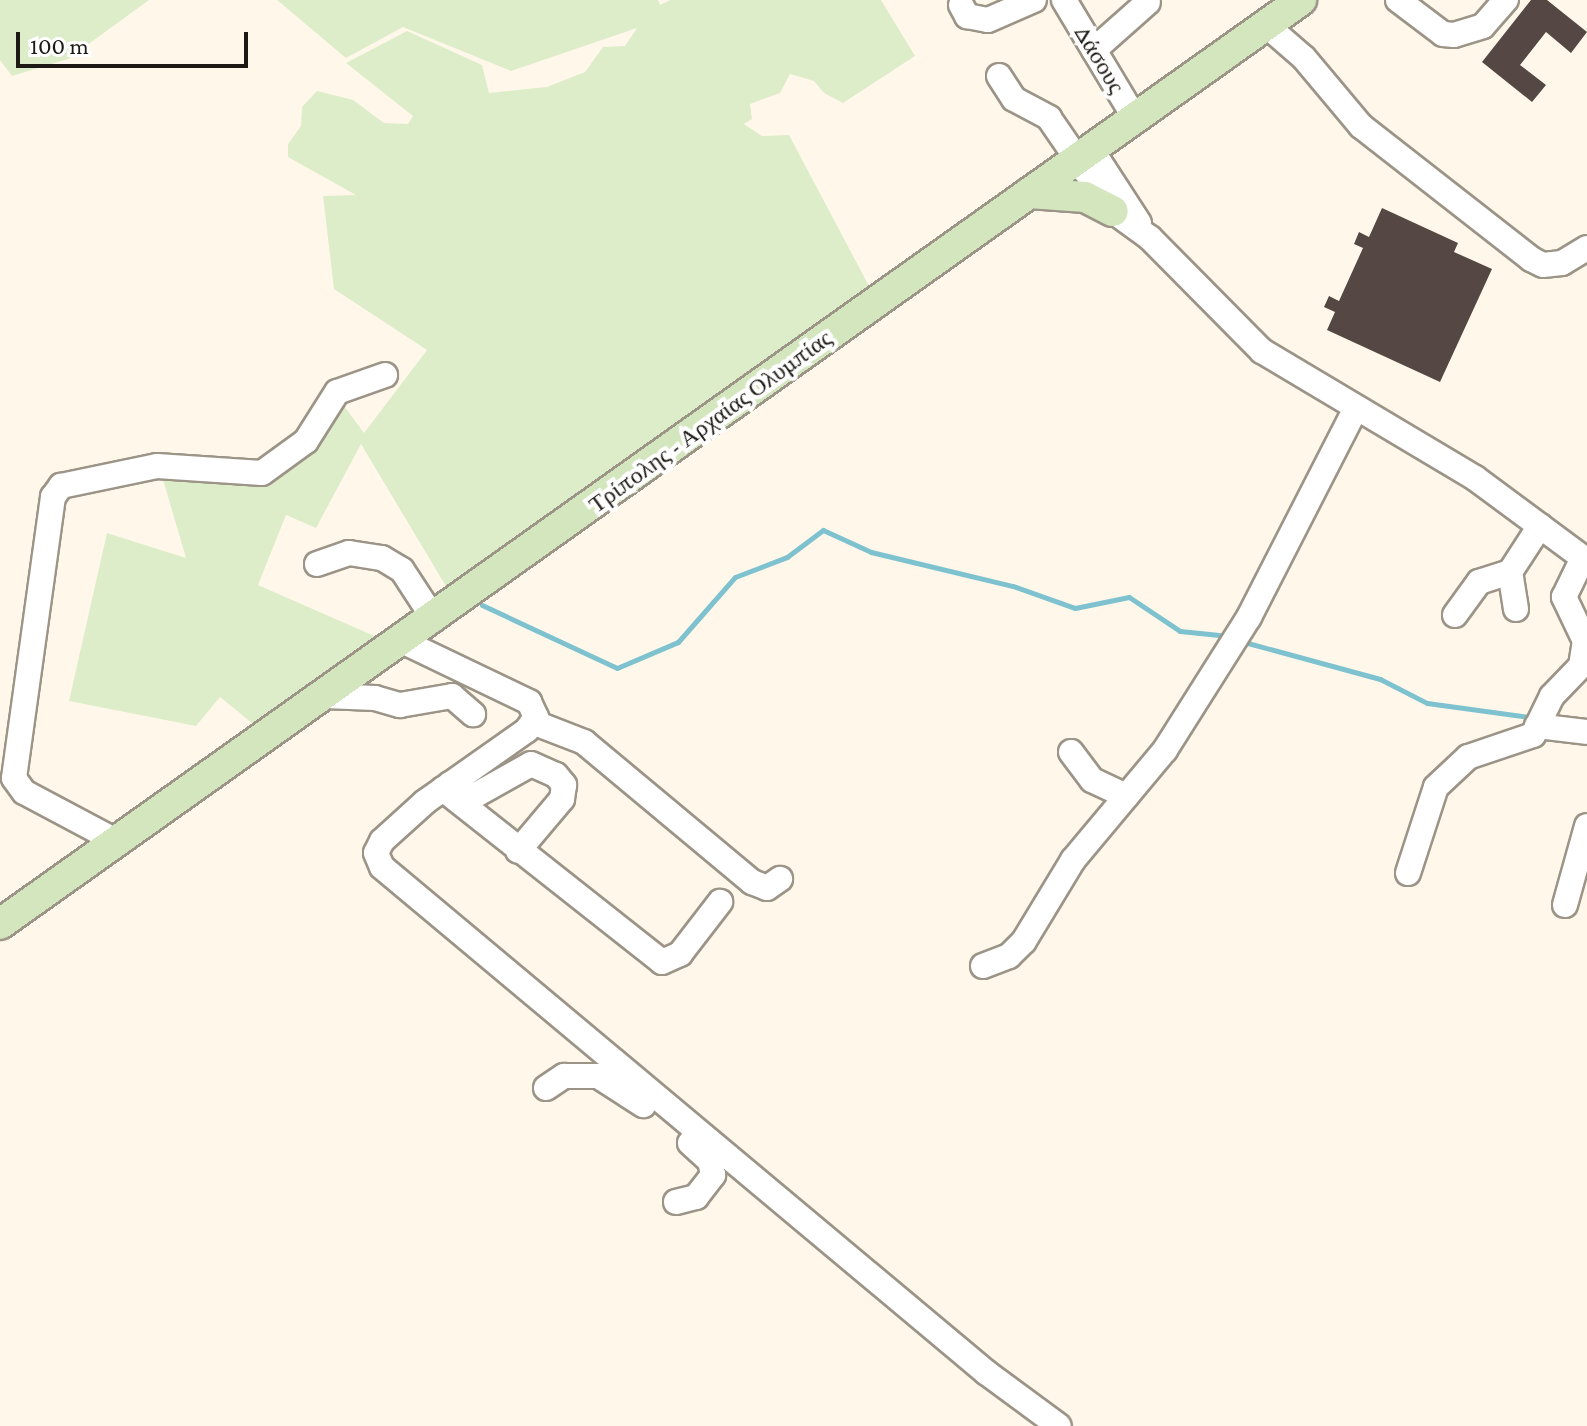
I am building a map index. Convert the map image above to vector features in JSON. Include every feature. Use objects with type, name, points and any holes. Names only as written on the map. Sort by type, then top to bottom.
[{"type":"main road","name":"Τρίπολης - Αρχαίας Ολυμπίας","points":[[0,924],[404,642],[1301,0]]},
{"type":"main road","points":[[1029,193],[1085,197],[1113,211]]},
{"type":"street","points":[[961,5],[972,19],[988,20],[1034,0]]},
{"type":"street","name":"Δάσους","points":[[1064,0],[1135,118]]},
{"type":"street","points":[[1398,0],[1443,34],[1454,35],[1483,26],[1506,0]]},
{"type":"street","points":[[1094,50],[1148,2]]},
{"type":"street","points":[[1266,25],[1304,58],[1361,126],[1531,259],[1543,265],[1562,263],[1587,248]]},
{"type":"street","points":[[999,76],[1014,99],[1049,118],[1150,238],[1262,351],[1475,478],[1585,559],[1564,597],[1586,653],[1571,680],[1552,696],[1537,726],[1518,744],[1454,766],[1426,806],[1408,873]]},
{"type":"street","points":[[1083,155],[1113,211],[1150,238]]},
{"type":"street","points":[[118,842],[24,792],[14,778],[53,497],[61,486],[157,466],[262,473],[306,441],[337,392],[385,375]]},
{"type":"street","points":[[983,966],[1009,956],[1024,941],[1073,860],[1165,750],[1249,617],[1356,408]]},
{"type":"street","points":[[1455,615],[1479,582],[1510,572],[1540,526]]},
{"type":"street","points":[[317,564],[349,553],[382,558],[402,570],[434,619]]},
{"type":"street","points":[[1510,572],[1516,609]]},
{"type":"street","points":[[404,642],[529,702],[535,723]]},
{"type":"street","points":[[325,696],[375,698],[400,705],[452,696],[473,714]]},
{"type":"street","points":[[535,723],[447,786],[382,841],[377,859],[694,1138],[1059,1426]]},
{"type":"street","points":[[535,723],[584,742],[752,882],[767,888],[780,879]]},
{"type":"street","points":[[1537,726],[1587,732]]},
{"type":"street","points":[[1071,752],[1092,780],[1127,796]]},
{"type":"street","points":[[447,786],[474,796],[531,764],[556,775],[564,785],[562,799],[518,851]]},
{"type":"street","points":[[447,786],[518,851],[662,962],[680,954],[720,902]]},
{"type":"street","points":[[1565,905],[1587,826]]},
{"type":"street","points":[[546,1088],[564,1076],[598,1076],[618,1085],[694,1138],[710,1161],[713,1175],[696,1197],[676,1202]]},
{"type":"green space","points":[[0,0],[149,0],[68,59],[12,76],[0,60]]},
{"type":"green space","points":[[277,0],[658,0],[660,5],[670,0],[881,0],[915,56],[843,103],[824,93],[814,81],[790,74],[780,93],[750,104],[752,119],[744,124],[762,136],[789,135],[870,288],[447,588],[361,444],[316,528],[286,515],[258,585],[379,638],[257,727],[220,697],[196,726],[69,701],[107,533],[186,558],[162,476],[270,486],[313,448],[339,399],[364,433],[427,350],[334,289],[323,196],[356,195],[288,157],[288,144],[301,126],[302,107],[317,91],[353,100],[384,123],[408,124],[413,116],[346,63],[407,31],[482,65],[489,93],[547,87],[585,72],[603,47],[625,46],[637,28],[511,71],[403,27],[346,58]]},
{"type":"building","points":[[1531,0],[1547,0],[1587,32],[1571,53],[1546,32],[1520,65],[1546,85],[1532,102],[1482,62]]},
{"type":"building","points":[[1382,208],[1458,243],[1454,252],[1492,269],[1440,382],[1327,330],[1335,312],[1324,307],[1329,296],[1339,301],[1363,248],[1354,244],[1359,232],[1369,237]]},
{"type":"waterway","points":[[482,605],[617,668],[678,642],[735,577],[787,557],[823,530],[871,552],[1013,586],[1075,608],[1129,597],[1180,631],[1229,636]]},
{"type":"waterway","points":[[1244,642],[1380,679],[1427,703],[1529,717]]}]
